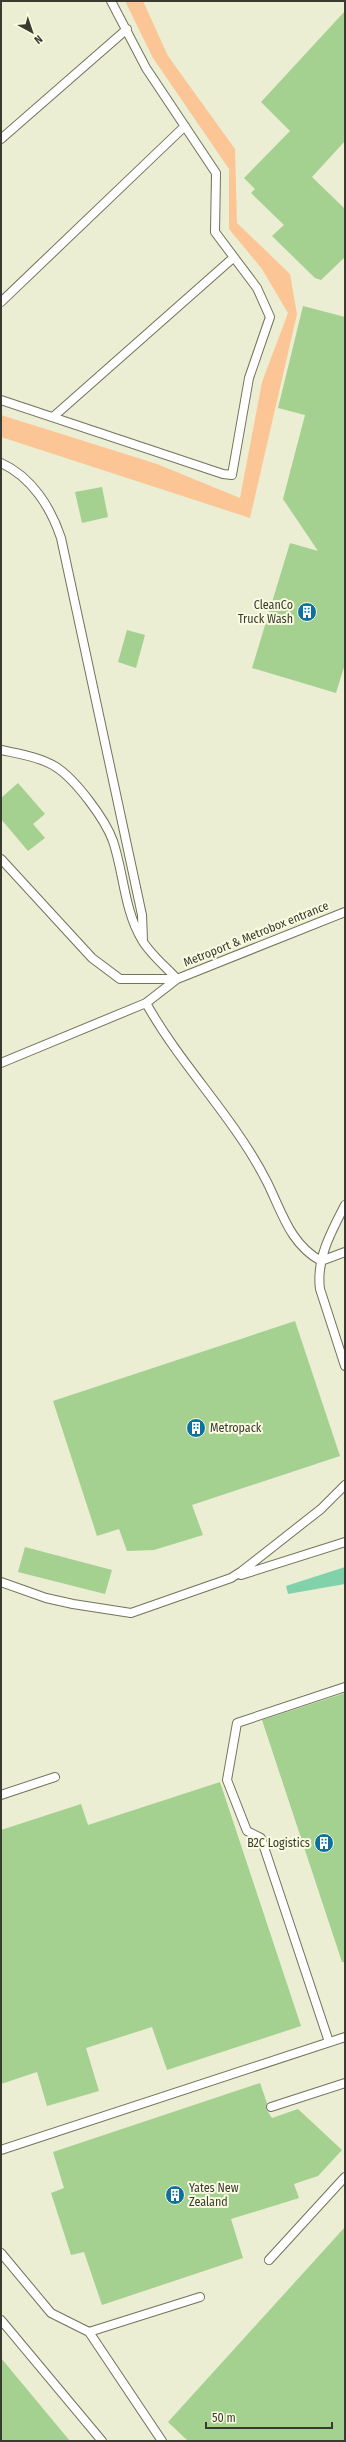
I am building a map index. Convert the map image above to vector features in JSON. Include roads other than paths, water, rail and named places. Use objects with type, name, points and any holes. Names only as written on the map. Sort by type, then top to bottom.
[{"type":"lane","points":[[1,400],[223,474],[232,475],[248,384],[270,317],[257,288],[215,232],[216,173],[146,68],[112,1]]},
{"type":"lane","points":[[1,139],[126,29]]},
{"type":"lane","points":[[1,302],[185,126]]},
{"type":"lane","points":[[53,417],[233,258]]},
{"type":"lane","points":[[1,463],[21,476],[42,499],[52,514],[62,538],[142,915],[143,941]]},
{"type":"lane","points":[[1,750],[33,758],[56,767],[98,812],[113,841],[122,883],[134,923],[143,941],[177,979]]},
{"type":"lane","points":[[1,859],[92,958],[120,979],[177,979]]},
{"type":"lane","name":"Metroport & Metrobox entrance","points":[[177,979],[345,912]]},
{"type":"lane","points":[[1,1062],[146,1003],[177,979]]},
{"type":"lane","points":[[146,1003],[169,1040],[245,1144],[267,1182],[294,1238],[305,1251],[321,1261]]},
{"type":"lane","points":[[345,1206],[328,1239],[318,1277],[320,1289],[345,1366]]},
{"type":"lane","points":[[321,1261],[345,1252]]},
{"type":"lane","points":[[226,1580],[256,1562],[321,1509],[345,1485]]},
{"type":"lane","points":[[1,1582],[73,1604],[131,1613],[226,1580],[345,1542]]},
{"type":"lane","points":[[329,2042],[261,1838],[247,1831],[227,1780],[237,1722],[345,1687]]},
{"type":"lane","points":[[1,1795],[55,1777]]},
{"type":"lane","points":[[1,2150],[345,2037]]},
{"type":"lane","points":[[270,2107],[345,2083]]},
{"type":"lane","points":[[269,2260],[345,2179]]},
{"type":"lane","points":[[1,2253],[51,2313],[89,2332],[162,2441]]},
{"type":"lane","points":[[89,2332],[200,2297]]},
{"type":"lane","points":[[1,2320],[102,2441]]},
{"type":"place","name":"CleanCo Truck Wash","points":[[307,612]]},
{"type":"place","name":"Metropack","points":[[196,1428]]},
{"type":"place","name":"B2C Logistics","points":[[324,1843]]},
{"type":"place","name":"Yates New Zealand","points":[[175,2195]]}]
